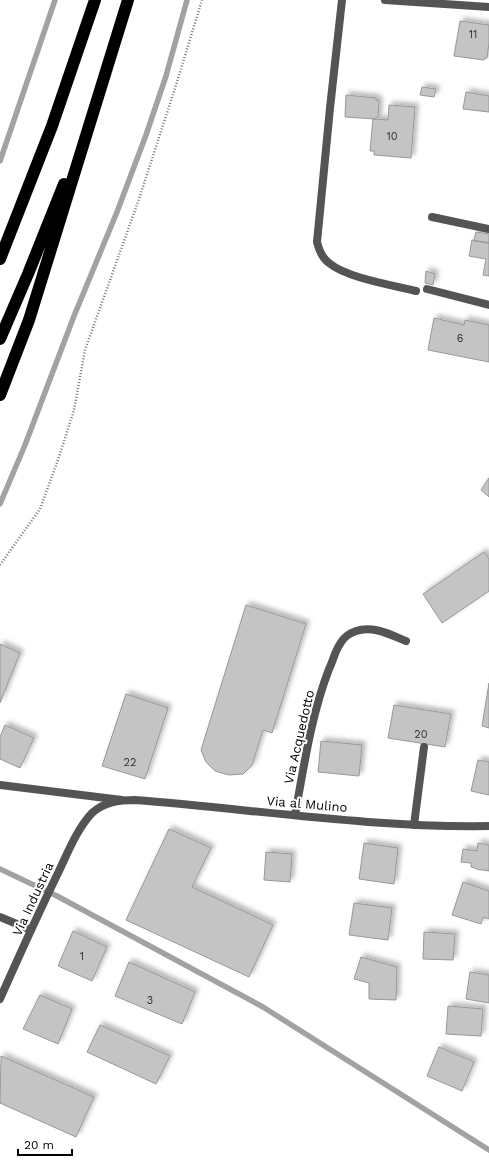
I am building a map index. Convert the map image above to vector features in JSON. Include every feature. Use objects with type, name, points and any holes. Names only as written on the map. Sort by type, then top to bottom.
[{"type":"highway","points":[[0,259],[52,126],[95,0]]},
{"type":"highway","points":[[0,395],[29,320],[128,0]]},
{"type":"highway","points":[[0,339],[59,198],[114,43]]},
{"type":"street","points":[[342,0],[317,242],[320,252],[328,262],[340,270],[416,291]]},
{"type":"street","points":[[385,0],[489,7]]},
{"type":"street","points":[[432,218],[489,229]]},
{"type":"street","points":[[427,289],[489,305]]},
{"type":"street","name":"Via Acquedotto","points":[[295,815],[313,720],[324,684],[340,644],[346,637],[355,631],[364,629],[385,632],[406,641]]},
{"type":"street","points":[[414,825],[424,747]]},
{"type":"street","name":"Via al Mulino","points":[[0,785],[123,800],[414,825],[489,826]]},
{"type":"street","name":"Via al Mulino","points":[[93,812],[106,804],[123,800]]},
{"type":"street","name":"Via Industria","points":[[0,999],[45,899],[81,828],[93,812]]},
{"type":"street","points":[[0,917],[31,930]]},
{"type":"path","points":[[0,565],[40,509],[58,460],[74,410],[85,350],[139,199],[202,0]]},
{"type":"building","points":[[460,21],[489,25],[487,58],[484,60],[454,56]]},
{"type":"building","points":[[422,87],[436,89],[434,97],[420,95]]},
{"type":"building","points":[[466,92],[489,96],[489,112],[463,109]]},
{"type":"building","points":[[346,95],[376,98],[376,100],[379,101],[378,118],[345,117]]},
{"type":"building","points":[[389,105],[415,107],[411,158],[374,155],[374,151],[370,151],[373,119],[388,120]]},
{"type":"building","points":[[476,232],[489,234],[489,243],[474,241]]},
{"type":"building","points":[[472,240],[489,243],[489,276],[483,275],[486,259],[469,256]]},
{"type":"building","points":[[426,271],[435,274],[433,285],[425,283]]},
{"type":"building","points":[[434,318],[464,325],[465,320],[489,325],[489,362],[428,350]]},
{"type":"building","points":[[489,478],[489,497],[481,490]]},
{"type":"building","points":[[484,552],[489,559],[489,591],[442,623],[423,594]]},
{"type":"building","points":[[246,605],[306,624],[272,733],[263,730],[252,765],[243,774],[229,775],[215,771],[206,762],[201,750]]},
{"type":"building","points":[[0,644],[20,653],[0,703]]},
{"type":"building","points":[[489,683],[489,728],[482,726]]},
{"type":"building","points":[[126,694],[168,708],[145,779],[102,766]]},
{"type":"building","points":[[394,705],[451,714],[445,747],[388,738]]},
{"type":"building","points":[[5,725],[34,738],[20,768],[0,759],[0,737]]},
{"type":"building","points":[[321,741],[362,745],[359,776],[318,772]]},
{"type":"building","points":[[478,760],[489,762],[489,795],[471,791]]},
{"type":"building","points":[[169,829],[211,848],[192,887],[273,925],[249,977],[126,920]]},
{"type":"building","points":[[364,843],[398,848],[394,884],[359,879]]},
{"type":"building","points":[[478,843],[489,845],[489,871],[471,867],[471,863],[461,862],[463,849],[477,851]]},
{"type":"building","points":[[266,852],[292,854],[290,882],[264,880]]},
{"type":"building","points":[[463,882],[489,891],[489,919],[483,917],[481,924],[452,915]]},
{"type":"building","points":[[354,903],[392,908],[388,940],[349,935]]},
{"type":"building","points":[[73,931],[107,947],[92,981],[58,966]]},
{"type":"building","points":[[424,932],[455,934],[453,960],[423,959]]},
{"type":"building","points":[[361,957],[397,967],[396,1000],[369,999],[369,983],[354,979]]},
{"type":"building","points":[[129,962],[195,992],[182,1024],[115,996]]},
{"type":"building","points":[[470,972],[489,975],[489,1003],[466,999]]},
{"type":"building","points":[[40,995],[72,1009],[58,1044],[23,1029]]},
{"type":"building","points":[[448,1006],[483,1009],[481,1036],[446,1034]]},
{"type":"building","points":[[100,1025],[170,1056],[156,1084],[87,1052]]},
{"type":"building","points":[[439,1047],[474,1062],[462,1091],[427,1076]]},
{"type":"building","points":[[1,1056],[94,1097],[76,1137],[0,1103]]},
{"type":"waterway","points":[[0,161],[55,0]]},
{"type":"waterway","points":[[0,504],[25,445],[74,316],[117,212],[146,135],[166,76],[187,0]]},
{"type":"waterway","points":[[0,869],[57,896],[263,1007],[489,1150]]}]
